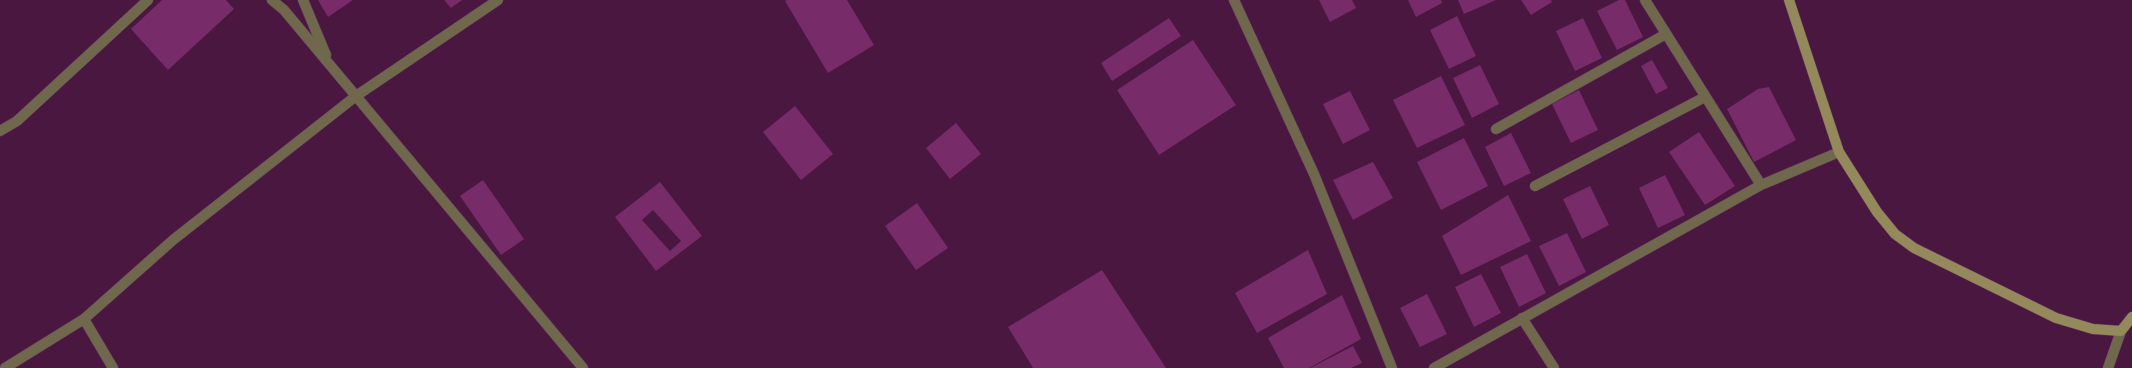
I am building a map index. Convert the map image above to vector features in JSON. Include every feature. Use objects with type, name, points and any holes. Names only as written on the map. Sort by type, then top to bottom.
[{"type":"street","points":[[0,131],[17,121],[148,0]]},
{"type":"street","points":[[272,0],[284,10],[583,368]]},
{"type":"street","points":[[303,0],[330,65]]},
{"type":"street","points":[[5,368],[84,319],[173,240],[356,96],[498,0]]},
{"type":"street","points":[[1234,0],[1314,174],[1392,368]]},
{"type":"street","points":[[1645,0],[1761,185]]},
{"type":"street","points":[[1789,0],[1839,152],[1877,212],[1895,234],[1914,248],[2056,318],[2093,329],[2121,331]]},
{"type":"street","points":[[1496,129],[1666,34]]},
{"type":"street","points":[[1535,186],[1705,97]]},
{"type":"street","points":[[1434,368],[1761,185],[1839,152]]},
{"type":"street","points":[[2108,368],[2121,331],[2132,317]]},
{"type":"street","points":[[1522,318],[1554,368]]},
{"type":"street","points":[[84,319],[113,368]]},
{"type":"building","points":[[162,0],[226,0],[234,9],[168,70],[131,29]]},
{"type":"building","points":[[318,0],[353,0],[328,17]]},
{"type":"building","points":[[444,0],[462,0],[451,8]]},
{"type":"building","points":[[847,0],[874,45],[828,73],[785,1]]},
{"type":"building","points":[[1319,0],[1352,0],[1356,8],[1330,22]]},
{"type":"building","points":[[1408,0],[1441,0],[1442,3],[1416,17]]},
{"type":"building","points":[[1458,0],[1496,0],[1464,14]]},
{"type":"building","points":[[1521,0],[1551,0],[1552,2],[1531,15]]},
{"type":"building","points":[[1619,0],[1625,0],[1643,37],[1617,50],[1597,11]]},
{"type":"building","points":[[1457,16],[1476,56],[1449,69],[1430,30]]},
{"type":"building","points":[[1169,18],[1181,36],[1112,81],[1101,63]]},
{"type":"building","points":[[1583,18],[1602,58],[1575,71],[1556,31]]},
{"type":"building","points":[[1193,40],[1236,105],[1159,155],[1117,90]]},
{"type":"building","points":[[1652,60],[1668,88],[1656,94],[1641,66]]},
{"type":"building","points":[[1480,65],[1499,104],[1472,118],[1453,78]]},
{"type":"building","points":[[1441,76],[1465,125],[1417,148],[1393,100]]},
{"type":"building","points":[[1769,87],[1796,140],[1754,162],[1727,109],[1758,89]]},
{"type":"building","points":[[1579,90],[1598,130],[1571,143],[1552,104]]},
{"type":"building","points":[[1350,91],[1370,130],[1343,144],[1323,104]]},
{"type":"building","points":[[795,106],[833,154],[801,180],[763,132]]},
{"type":"building","points":[[956,123],[981,154],[950,179],[926,148]]},
{"type":"building","points":[[1699,132],[1735,186],[1705,205],[1669,152]]},
{"type":"building","points":[[1511,133],[1531,173],[1504,186],[1485,147]]},
{"type":"building","points":[[1464,138],[1488,186],[1441,210],[1417,162]]},
{"type":"building","points":[[1373,162],[1393,198],[1353,220],[1333,180]]},
{"type":"building","points":[[1665,175],[1685,215],[1658,228],[1639,188]]},
{"type":"building","points":[[483,180],[524,239],[501,255],[460,196]]},
{"type":"building","points":[[660,182],[702,236],[656,271],[615,217]],"holes":[[[653,210],[681,241],[670,251],[642,220]]]},
{"type":"building","points":[[1590,186],[1609,225],[1582,239],[1563,199]]},
{"type":"building","points":[[1508,195],[1531,241],[1461,275],[1442,236]]},
{"type":"building","points":[[917,203],[948,248],[916,270],[885,226]]},
{"type":"building","points":[[1567,233],[1586,272],[1559,286],[1539,246]]},
{"type":"building","points":[[1308,250],[1327,294],[1257,333],[1235,293]]},
{"type":"building","points":[[1527,254],[1546,293],[1519,307],[1500,267]]},
{"type":"building","points":[[1102,270],[1166,368],[1033,368],[1008,327]]},
{"type":"building","points":[[1481,274],[1501,313],[1474,327],[1455,287]]},
{"type":"building","points":[[1427,294],[1447,334],[1420,347],[1400,308]]},
{"type":"building","points":[[1342,295],[1361,339],[1309,368],[1284,368],[1268,338]]},
{"type":"building","points":[[1353,346],[1362,363],[1351,368],[1310,368]]}]
